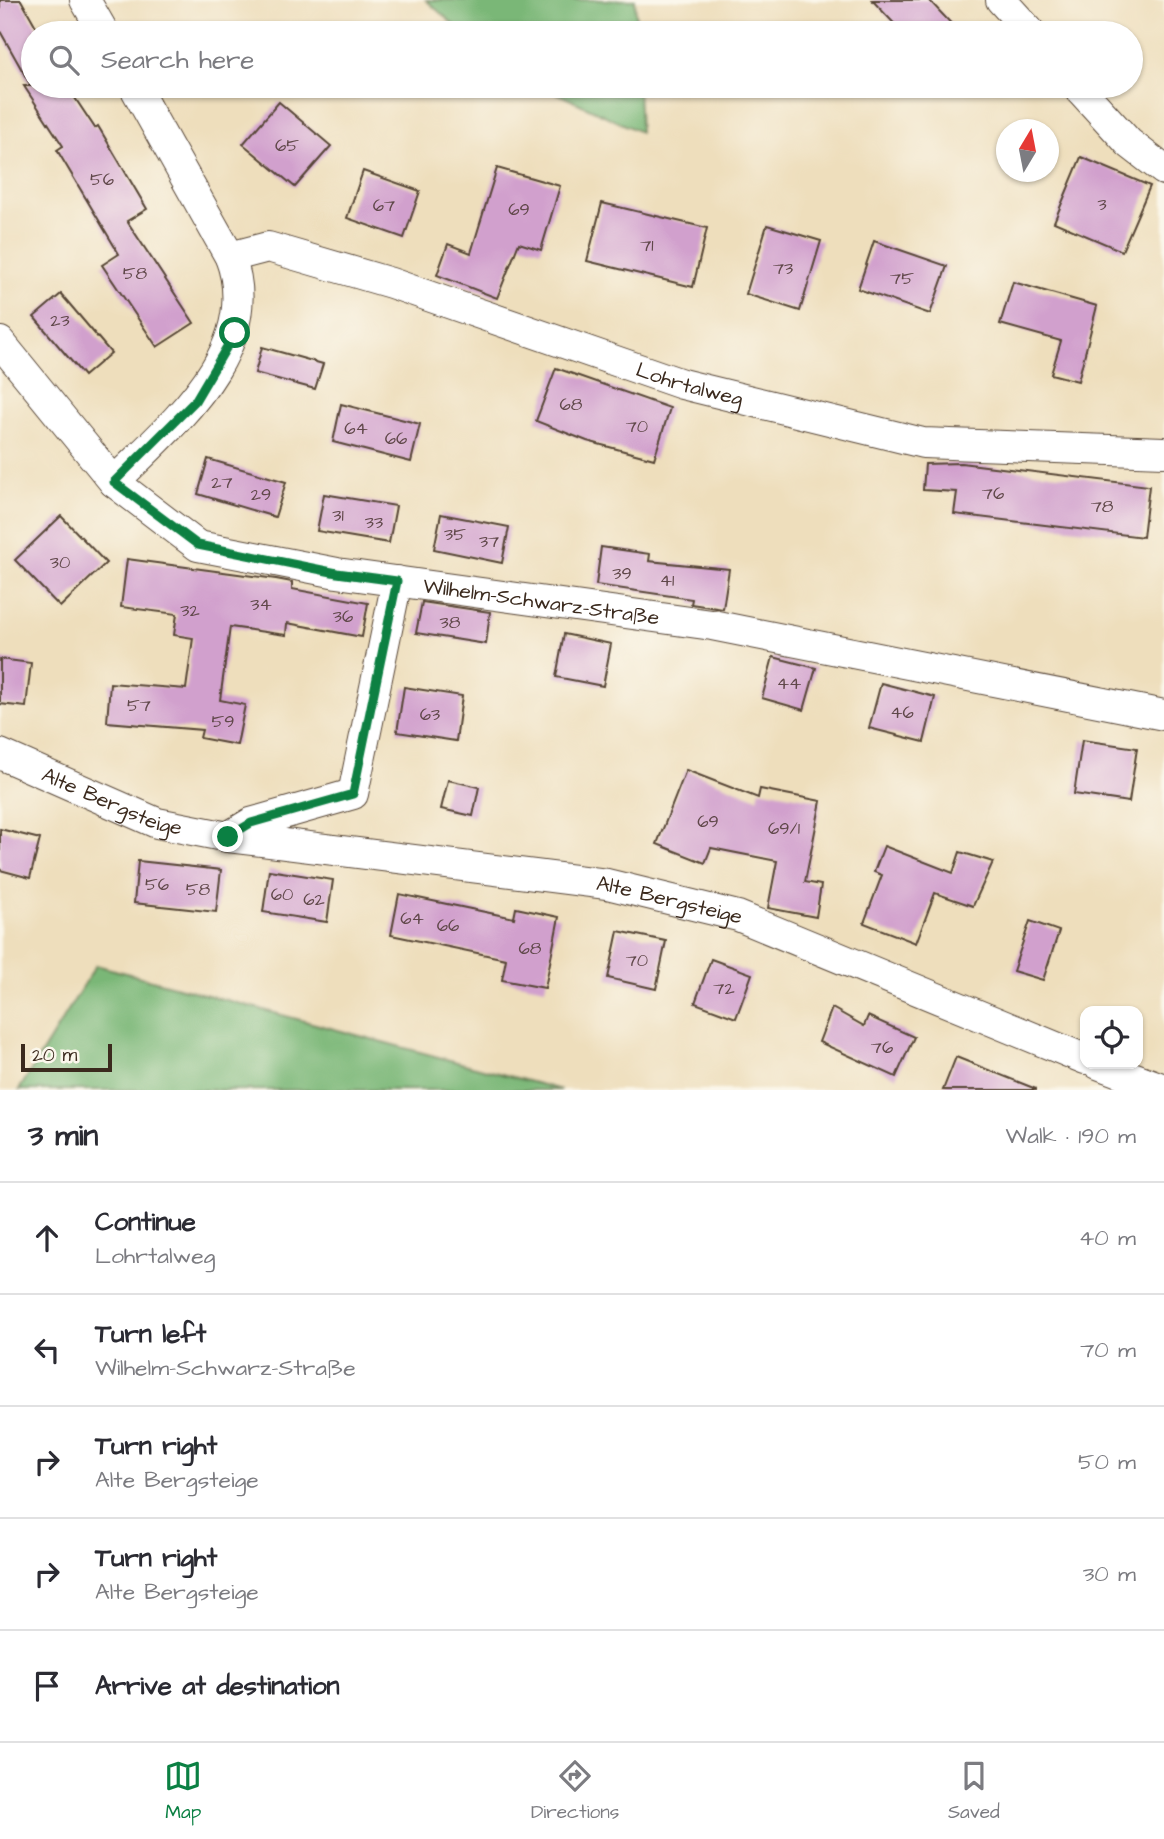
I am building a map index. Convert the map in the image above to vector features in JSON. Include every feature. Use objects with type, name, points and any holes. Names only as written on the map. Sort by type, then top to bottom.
[{"type":"street","points":[[85,0],[97,21]]},
{"type":"street","points":[[1001,0],[1020,21]]},
{"type":"street","points":[[114,482],[195,401],[235,333],[238,276],[141,98]]},
{"type":"street","points":[[1088,98],[1129,143],[1164,170]]},
{"type":"street","name":"Lohrtalweg","points":[[230,257],[268,247],[391,283],[682,384],[923,443],[1164,452]]},
{"type":"street","name":"Wilhelm-Schwarz-Straße","points":[[0,342],[114,482],[198,545],[337,573],[712,625],[1164,715]]},
{"type":"street","points":[[228,837],[251,823],[353,794],[397,581]]},
{"type":"street","name":"Alte Bergsteige","points":[[0,754],[157,823],[228,837],[607,884],[738,916],[1080,1057]]},
{"type":"street","points":[[1116,1069],[1160,1081]]},
{"type":"green space","points":[[426,0],[635,0],[636,21],[450,21]]},
{"type":"green space","points":[[567,98],[639,98],[640,132]]},
{"type":"green space","points":[[96,965],[561,1090],[19,1090]]},
{"type":"building","points":[[0,0],[21,0],[33,21],[21,21],[21,68],[0,31]]},
{"type":"building","points":[[872,0],[929,0],[949,21],[892,21]]},
{"type":"building","points":[[32,98],[75,98],[95,128],[98,126],[147,209],[127,221],[194,323],[157,347],[102,265],[119,254],[57,150],[63,146]]},
{"type":"building","points":[[279,102],[331,146],[295,187],[243,144]]},
{"type":"building","points":[[1081,157],[1150,186],[1122,251],[1054,222]]},
{"type":"building","points":[[497,168],[560,186],[541,250],[519,243],[497,298],[437,275],[448,244],[471,253]]},
{"type":"building","points":[[363,171],[420,191],[404,238],[347,218]]},
{"type":"building","points":[[602,203],[707,228],[693,287],[587,261]]},
{"type":"building","points":[[767,225],[821,241],[800,311],[746,294]]},
{"type":"building","points":[[874,241],[947,266],[930,314],[858,289]]},
{"type":"building","points":[[1013,282],[1097,306],[1078,381],[1051,374],[1061,341],[1000,324]]},
{"type":"building","points":[[61,294],[111,353],[84,376],[34,317]]},
{"type":"building","points":[[262,347],[323,364],[315,389],[255,373]]},
{"type":"building","points":[[556,368],[670,408],[654,459],[587,441],[536,421]]},
{"type":"building","points":[[341,404],[420,424],[411,462],[333,442]]},
{"type":"building","points":[[208,459],[286,482],[275,517],[198,494]]},
{"type":"building","points":[[961,463],[1149,486],[1143,537],[954,514],[957,492],[923,490],[925,464]]},
{"type":"building","points":[[324,494],[396,506],[389,543],[317,531]]},
{"type":"building","points":[[441,514],[509,527],[502,563],[434,549]]},
{"type":"building","points":[[61,516],[106,563],[60,607],[15,560]]},
{"type":"building","points":[[601,547],[650,554],[649,561],[729,569],[723,609],[691,604],[692,599],[596,585]]},
{"type":"building","points":[[127,559],[276,579],[292,582],[292,589],[368,603],[362,637],[287,623],[286,635],[230,627],[220,700],[245,705],[237,745],[200,738],[202,730],[107,722],[110,683],[186,689],[193,638],[174,635],[177,614],[121,607]]},
{"type":"building","points":[[422,602],[490,612],[486,644],[416,633]]},
{"type":"building","points":[[564,634],[611,644],[603,686],[556,677]]},
{"type":"building","points":[[773,657],[816,668],[804,710],[762,698]]},
{"type":"building","points":[[0,659],[31,663],[26,707],[0,704]]},
{"type":"building","points":[[881,683],[935,697],[924,742],[869,728]]},
{"type":"building","points":[[404,687],[462,696],[456,741],[397,732]]},
{"type":"building","points":[[1082,740],[1137,748],[1129,802],[1074,794]]},
{"type":"building","points":[[686,770],[758,798],[760,789],[821,801],[805,882],[821,885],[816,917],[768,908],[777,861],[711,848],[705,863],[657,844]]},
{"type":"building","points":[[448,780],[479,787],[473,816],[441,809]]},
{"type":"building","points":[[0,829],[40,839],[30,878],[0,870]]},
{"type":"building","points":[[884,846],[953,873],[960,852],[993,862],[973,906],[935,893],[916,943],[864,923],[882,875],[874,872]]},
{"type":"building","points":[[138,861],[221,870],[216,912],[134,903]]},
{"type":"building","points":[[269,870],[333,880],[327,922],[263,912]]},
{"type":"building","points":[[399,894],[514,918],[516,908],[559,917],[545,988],[502,980],[506,959],[391,935]]},
{"type":"building","points":[[1030,921],[1059,931],[1043,980],[1013,971]]},
{"type":"building","points":[[618,931],[666,941],[656,989],[608,978]]},
{"type":"building","points":[[711,959],[752,974],[736,1018],[695,1003]]},
{"type":"building","points":[[832,1008],[864,1026],[868,1016],[914,1037],[896,1077],[819,1042]]},
{"type":"building","points":[[956,1057],[1036,1089],[1036,1090],[943,1090]]},
{"type":"route","points":[[228,837],[251,823],[353,794],[397,581],[337,573],[198,545],[114,482],[195,401],[235,333]]}]
